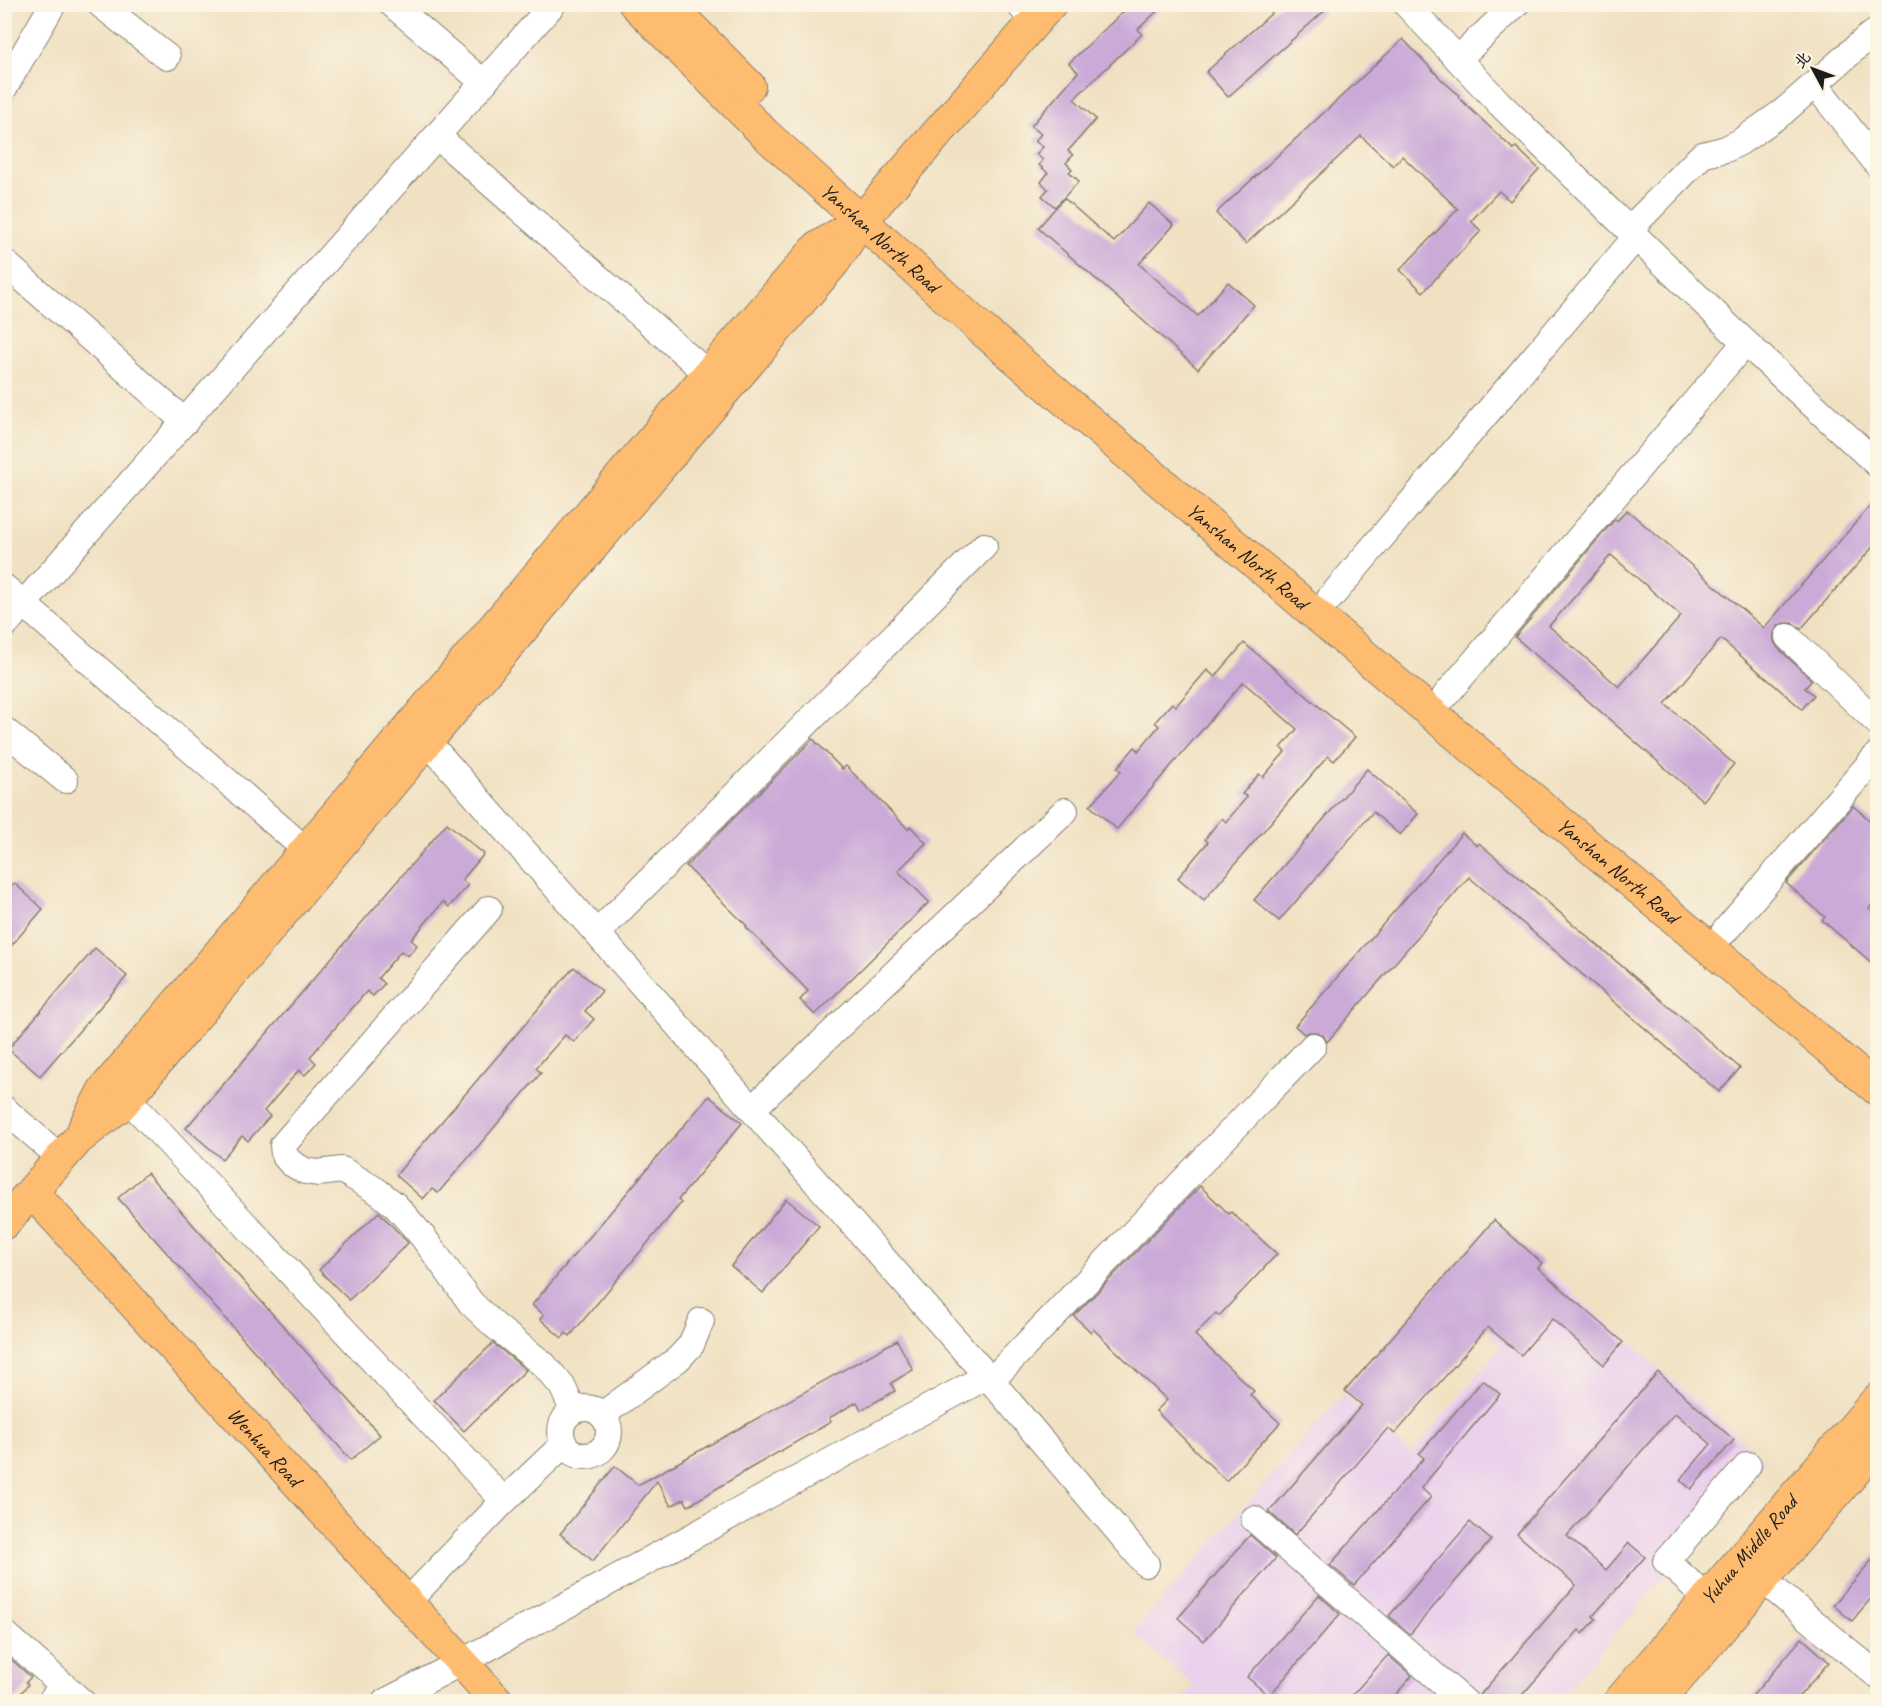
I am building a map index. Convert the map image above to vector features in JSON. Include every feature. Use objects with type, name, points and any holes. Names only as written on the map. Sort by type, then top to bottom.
[{"type":"main road","name":"Yanshan North Road","points":[[635,4],[765,134],[993,311],[1878,1061]]},
{"type":"main road","name":"Yanshan North Road","points":[[668,4],[780,118],[868,213],[1034,374],[1479,754],[1878,1090]]},
{"type":"main road","points":[[4,1223],[70,1148],[122,1105],[427,741],[834,262],[868,213],[1035,10]]},
{"type":"main road","points":[[70,1148],[104,1090],[708,374],[817,248],[868,213]]},
{"type":"main road","name":"Wenhua Road","points":[[32,1192],[498,1701]]},
{"type":"main road","name":"Yuhua Middle Road","points":[[1619,1701],[1878,1399]]},
{"type":"main road","name":"Yuhua Middle Road","points":[[1658,1701],[1878,1444]]},
{"type":"street","points":[[4,88],[53,4]]},
{"type":"street","points":[[100,4],[167,57]]},
{"type":"street","points":[[392,4],[484,83]]},
{"type":"street","points":[[4,626],[553,4]]},
{"type":"street","points":[[1406,4],[1500,104],[1745,343],[1878,465]]},
{"type":"street","points":[[1458,59],[1516,4]]},
{"type":"street","points":[[1330,598],[1633,233],[1702,155],[1740,142],[1783,112],[1868,37],[1878,32]]},
{"type":"street","points":[[1815,84],[1878,165]]},
{"type":"street","points":[[437,136],[708,374]]},
{"type":"street","points":[[4,262],[185,422]]},
{"type":"street","points":[[1445,696],[1745,343]]},
{"type":"street","points":[[597,933],[984,546]]},
{"type":"street","points":[[4,587],[306,850]]},
{"type":"street","points":[[1788,637],[1878,723]]},
{"type":"street","points":[[4,730],[65,780]]},
{"type":"street","points":[[427,741],[989,1378],[1146,1564]]},
{"type":"street","points":[[1724,932],[1878,754]]},
{"type":"street","points":[[752,1109],[1065,812]]},
{"type":"street","points":[[489,909],[283,1145],[284,1155],[305,1171],[318,1173],[342,1170],[395,1205],[423,1237],[471,1303],[494,1325],[544,1365],[562,1386],[573,1410]]},
{"type":"street","points":[[385,1701],[462,1662],[989,1378],[1313,1046]]},
{"type":"street","points":[[127,1098],[504,1501]]},
{"type":"street","points":[[4,1109],[70,1148]]},
{"type":"street","points":[[602,1415],[678,1359],[691,1345],[701,1321]]},
{"type":"street","points":[[582,1408],[591,1408],[602,1415],[609,1428],[606,1446],[599,1452],[584,1456],[569,1450],[561,1437],[562,1423],[566,1417],[573,1410],[582,1408]]},
{"type":"street","points":[[407,1602],[504,1501],[564,1444]]},
{"type":"street","points":[[1707,1598],[1666,1561],[1748,1465]]},
{"type":"street","points":[[1254,1519],[1465,1701]]},
{"type":"street","points":[[1762,1579],[1878,1676]]},
{"type":"street","points":[[4,1633],[65,1696]]},
{"type":"shaded area","points":[[1547,1270],[1764,1460],[1557,1701],[1180,1701],[1194,1686],[1133,1633],[1343,1395],[1411,1454],[1502,1346],[1490,1335]]},
{"type":"building","points":[[1116,4],[1165,4],[1138,29],[1142,34],[1074,99],[1096,119],[1068,151],[1073,155],[1066,163],[1072,169],[1069,172],[1079,181],[1055,207],[1042,196],[1048,189],[1041,182],[1048,173],[1039,165],[1043,160],[1036,154],[1043,147],[1035,141],[1041,134],[1031,126],[1078,72],[1069,63],[1123,12]]},
{"type":"building","points":[[1282,4],[1332,4],[1228,97],[1206,72]]},
{"type":"building","points":[[1403,39],[1459,95],[1458,97],[1513,149],[1516,147],[1539,169],[1510,201],[1499,191],[1471,221],[1481,231],[1423,292],[1400,270],[1458,209],[1402,156],[1393,166],[1361,136],[1246,244],[1216,213]]},
{"type":"building","points":[[1064,198],[1114,242],[1149,203],[1174,225],[1139,264],[1198,316],[1228,282],[1254,305],[1198,369],[1038,228]]},
{"type":"building","points":[[1878,497],[1878,541],[1801,629],[1792,623],[1784,623],[1778,626],[1774,633],[1774,641],[1778,648],[1812,680],[1805,688],[1814,695],[1802,709],[1721,639],[1665,704],[1734,764],[1703,801],[1515,637],[1615,519],[1617,521],[1627,510],[1764,628]],"holes":[[[1611,555],[1681,616],[1619,687],[1549,626]]]},
{"type":"building","points":[[1244,643],[1355,737],[1334,761],[1328,756],[1204,900],[1178,878],[1208,842],[1205,839],[1222,818],[1226,822],[1247,797],[1242,794],[1259,774],[1263,777],[1285,752],[1281,748],[1297,729],[1243,682],[1117,829],[1090,806],[1121,771],[1117,768],[1135,747],[1138,751],[1159,726],[1155,722],[1172,703],[1176,706],[1207,670],[1215,677]]},
{"type":"building","points":[[813,739],[842,769],[846,766],[908,829],[910,826],[926,843],[898,871],[929,902],[815,1015],[800,1000],[808,991],[686,866]]},
{"type":"building","points":[[1367,769],[1418,814],[1400,835],[1373,812],[1279,921],[1254,900]]},
{"type":"building","points":[[1853,806],[1878,827],[1878,898],[1869,908],[1878,915],[1878,968],[1822,920],[1825,917],[1786,883]]},
{"type":"building","points":[[447,823],[484,854],[462,880],[468,885],[449,907],[443,902],[411,940],[417,945],[408,956],[401,951],[378,978],[384,984],[373,996],[367,991],[310,1057],[316,1063],[305,1075],[299,1070],[264,1111],[270,1116],[248,1141],[242,1136],[222,1159],[186,1128]]},
{"type":"building","points":[[1462,833],[1477,846],[1479,843],[1740,1068],[1719,1092],[1469,877],[1327,1042],[1324,1036],[1317,1032],[1304,1034],[1295,1026]]},
{"type":"building","points":[[14,883],[43,909],[4,954],[4,894]]},
{"type":"building","points":[[95,948],[127,976],[40,1076],[8,1049]]},
{"type":"building","points":[[574,967],[602,991],[585,1011],[594,1019],[574,1042],[565,1035],[536,1068],[541,1073],[438,1193],[432,1189],[423,1199],[396,1175]]},
{"type":"building","points":[[709,1096],[742,1123],[678,1200],[681,1203],[570,1336],[566,1333],[562,1338],[540,1319],[544,1315],[532,1305]]},
{"type":"building","points":[[147,1173],[380,1435],[351,1460],[118,1198]]},
{"type":"building","points":[[1200,1186],[1277,1254],[1219,1316],[1216,1313],[1195,1335],[1254,1391],[1250,1395],[1280,1423],[1226,1481],[1156,1411],[1167,1400],[1093,1329],[1091,1332],[1074,1316]]},
{"type":"building","points":[[786,1199],[819,1226],[763,1293],[731,1266]]},
{"type":"building","points":[[379,1212],[408,1243],[349,1300],[319,1270]]},
{"type":"building","points":[[1494,1220],[1542,1263],[1538,1268],[1623,1342],[1604,1365],[1552,1319],[1521,1355],[1488,1327],[1395,1434],[1388,1428],[1295,1535],[1269,1512],[1362,1405],[1345,1391]]},
{"type":"building","points":[[897,1340],[913,1370],[891,1383],[895,1391],[861,1410],[857,1402],[829,1418],[831,1422],[688,1506],[684,1499],[671,1506],[657,1481],[593,1561],[560,1534],[615,1466],[638,1485]]},
{"type":"building","points":[[493,1343],[526,1370],[464,1431],[434,1400]]},
{"type":"building","points":[[1658,1372],[1734,1440],[1691,1489],[1680,1480],[1711,1444],[1675,1413],[1567,1536],[1606,1570],[1629,1543],[1645,1557],[1593,1616],[1596,1619],[1583,1634],[1579,1630],[1517,1701],[1480,1701],[1479,1696],[1576,1585],[1517,1534]]},
{"type":"building","points":[[1483,1380],[1500,1394],[1421,1488],[1431,1497],[1354,1585],[1330,1565],[1424,1458],[1419,1454]]},
{"type":"building","points":[[1470,1522],[1491,1540],[1410,1634],[1389,1616]]},
{"type":"building","points":[[1250,1535],[1276,1558],[1204,1641],[1178,1618]]},
{"type":"building","points":[[1878,1553],[1878,1590],[1852,1621],[1833,1605]]},
{"type":"building","points":[[1319,1595],[1340,1614],[1269,1696],[1247,1677]]},
{"type":"building","points":[[1802,1638],[1829,1662],[1795,1701],[1748,1701]]},
{"type":"building","points":[[4,1653],[31,1677],[26,1682],[28,1685],[14,1701],[4,1701]]},
{"type":"building","points":[[1388,1655],[1412,1676],[1390,1701],[1347,1701]]}]
